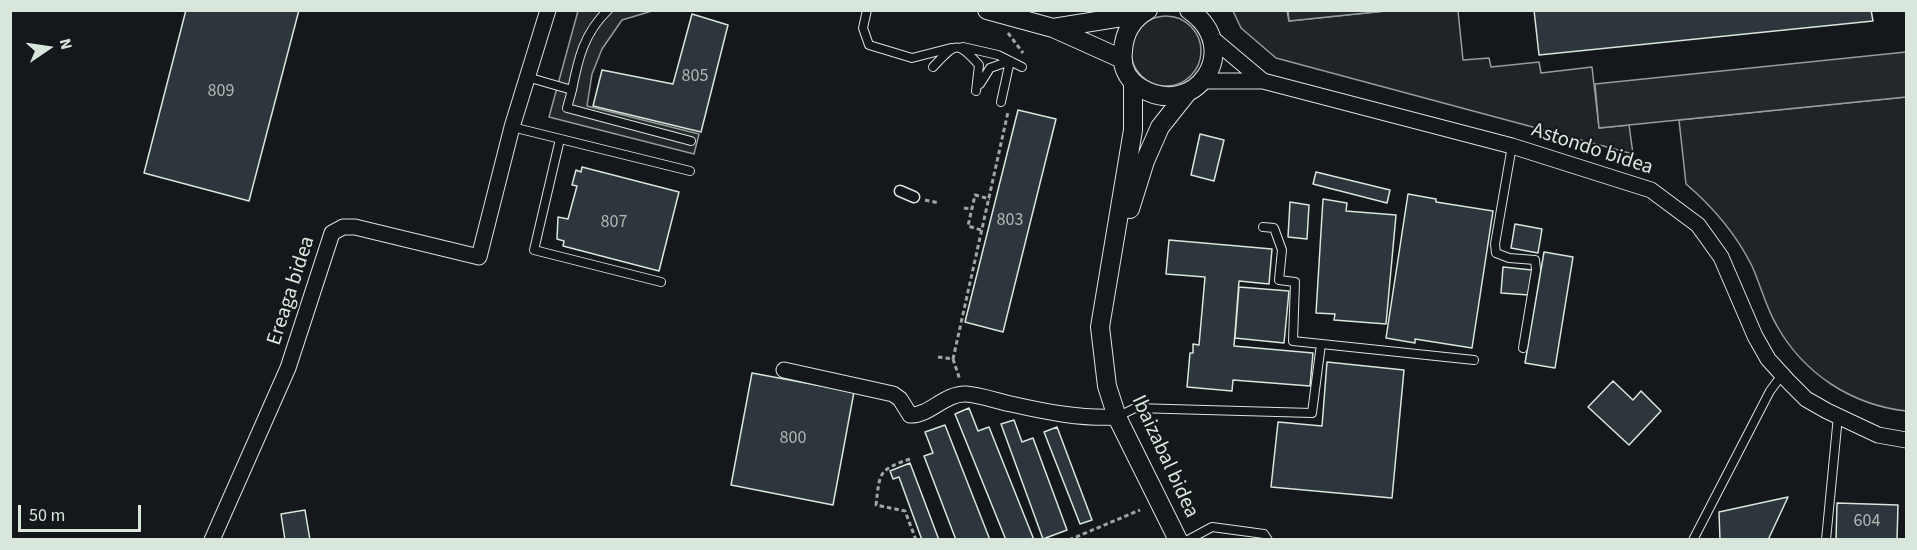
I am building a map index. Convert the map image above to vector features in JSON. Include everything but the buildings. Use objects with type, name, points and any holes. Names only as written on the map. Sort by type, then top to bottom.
[{"type":"street","name":"Ereaga bidea","points":[[527,77],[529,44],[538,10]]},
{"type":"street","name":"Ereaga bidea","points":[[212,540],[288,368],[332,233],[343,227],[355,227],[479,257],[512,127],[548,10]]},
{"type":"street","points":[[987,10],[1053,28],[1122,59]]},
{"type":"street","points":[[1189,10],[1209,26],[1214,54],[1211,67],[1203,81]]},
{"type":"street","points":[[1053,28],[1144,12]]},
{"type":"street","points":[[1144,12],[1126,35],[1122,59],[1125,72],[1133,82],[1161,96],[1187,93]]},
{"type":"street","name":"Astondo bidea","points":[[1209,26],[1263,81]]},
{"type":"street","name":"Astondo bidea","points":[[1203,81],[1263,81],[1512,146],[1652,190],[1698,225],[1721,257],[1755,336],[1782,375],[1806,399],[1878,435],[1906,440]]},
{"type":"street","name":"Ibaizabal bidea","points":[[1106,287],[1145,161],[1160,127],[1187,93],[1203,81]]},
{"type":"street","name":"Ibaizabal bidea","points":[[1133,82],[1133,130],[1100,327],[1107,386],[1117,417],[1178,540]]},
{"type":"street","points":[[900,191],[914,197]]},
{"type":"street","points":[[784,370],[893,394],[900,399],[910,415],[917,415],[943,400],[965,394],[1036,410],[1096,418],[1117,417]]},
{"type":"lane","points":[[608,10],[596,22],[581,47],[567,108],[691,141]]},
{"type":"lane","points":[[867,10],[863,28],[869,45],[912,58],[958,45],[998,55],[1022,67]]},
{"type":"lane","points":[[963,47],[979,65],[976,90],[990,68],[1010,61]]},
{"type":"lane","points":[[933,67],[951,48]]},
{"type":"lane","points":[[1001,102],[1010,61]]},
{"type":"lane","points":[[527,77],[572,90]]},
{"type":"lane","points":[[512,127],[690,171]]},
{"type":"lane","points":[[560,139],[534,250],[661,282]]},
{"type":"lane","points":[[1512,146],[1495,244],[1496,253],[1502,256],[1535,260],[1536,270],[1522,348]]},
{"type":"lane","points":[[1263,227],[1274,228],[1282,250],[1279,280],[1295,282],[1293,341],[1474,360]]},
{"type":"lane","points":[[1117,417],[1136,408],[1312,413],[1321,344]]},
{"type":"lane","points":[[1693,540],[1770,391],[1782,375]]},
{"type":"lane","points":[[1826,540],[1838,416]]},
{"type":"lane","points":[[1188,540],[1212,527],[1264,534],[1268,540]]},
{"type":"path","points":[[1008,33],[1023,53]]},
{"type":"path","points":[[962,386],[953,359],[1010,105]]},
{"type":"path","points":[[981,230],[968,226],[975,195],[990,199]]},
{"type":"path","points":[[964,208],[971,209]]},
{"type":"path","points":[[938,357],[953,359]]},
{"type":"path","points":[[910,459],[886,467],[880,474],[876,505],[905,510],[916,540]]},
{"type":"path","points":[[1069,540],[1140,510]]},
{"type":"shaded area","points":[[1288,10],[1385,10],[1385,11],[1289,21]]},
{"type":"shaded area","points":[[578,11],[652,11],[622,20],[602,49],[592,74],[587,106],[699,134],[694,154],[549,117]]},
{"type":"shaded area","points":[[1233,11],[1287,11],[1289,21],[1385,11],[1458,11],[1463,60],[1489,58],[1491,67],[1539,62],[1541,73],[1592,67],[1599,128],[1629,125],[1633,154],[1276,58],[1241,28]]},
{"type":"shaded area","points":[[1166,16],[1179,19],[1191,26],[1198,38],[1201,51],[1198,64],[1191,76],[1179,83],[1166,86],[1153,83],[1141,76],[1134,64],[1131,51],[1134,38],[1141,26],[1153,19]]},
{"type":"shaded area","points":[[1906,52],[1906,97],[1599,128],[1595,84]]},
{"type":"shaded area","points":[[1906,97],[1906,411],[1867,402],[1831,384],[1801,359],[1788,343],[1773,319],[1752,266],[1739,243],[1715,212],[1686,184],[1679,120]]}]
